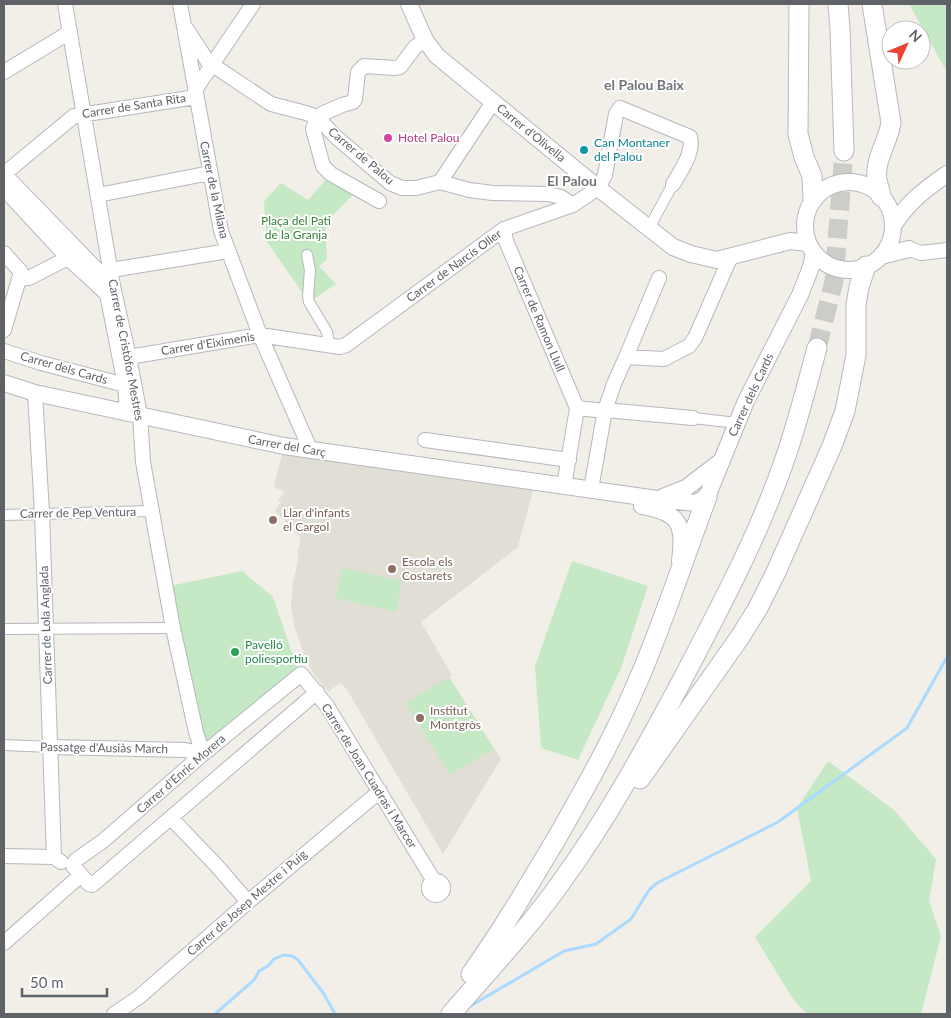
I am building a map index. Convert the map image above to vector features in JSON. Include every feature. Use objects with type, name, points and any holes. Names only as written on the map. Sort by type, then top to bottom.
[{"type":"main road","points":[[799,4],[798,134],[804,157],[812,176],[810,206]]},
{"type":"main road","points":[[838,4],[844,151]]},
{"type":"main road","points":[[872,4],[891,122],[889,136],[877,166],[877,180],[884,199]]},
{"type":"main road","points":[[619,794],[634,786],[644,775],[740,637],[776,572],[832,446],[845,411],[856,355],[856,305],[859,287],[874,261]]},
{"type":"main road","points":[[451,1014],[557,888],[619,794],[644,752],[722,604],[753,540],[781,470],[817,348]]},
{"type":"main road","points":[[451,1014],[454,1001],[529,886],[600,763],[660,628],[707,497]]},
{"type":"street","name":"Carrer de Cristòfor Mestres","points":[[65,4],[113,286],[129,357],[133,413],[173,628],[196,732],[204,754]]},
{"type":"street","name":"Carrer de la Milana","points":[[180,4],[220,230],[260,335],[311,451]]},
{"type":"street","points":[[196,94],[213,64],[253,4]]},
{"type":"street","name":"Carrer d'Olivella","points":[[409,4],[425,40],[437,56],[673,247],[691,254],[717,260],[772,246],[810,206]]},
{"type":"street","name":"Carrer de Palou","points":[[183,24],[208,62],[271,104],[317,117],[336,137],[390,183],[402,188],[416,188],[440,182],[469,190],[493,193],[548,194],[561,197],[573,205]]},
{"type":"street","points":[[4,72],[70,32]]},
{"type":"street","points":[[379,201],[331,174],[323,166],[313,129],[317,117],[353,102],[358,72],[364,66],[400,67],[415,47],[425,40]]},
{"type":"street","name":"Carrer de Santa Rita","points":[[4,174],[74,116],[196,94]]},
{"type":"street","points":[[440,182],[494,102]]},
{"type":"street","points":[[573,205],[598,188],[605,175],[616,114],[620,108],[690,137],[692,144],[681,171],[649,228]]},
{"type":"street","points":[[98,195],[210,173]]},
{"type":"street","points":[[874,261],[892,233],[901,214],[920,193],[947,174]]},
{"type":"street","points":[[4,179],[10,180],[113,286]]},
{"type":"street","points":[[909,250],[851,270],[836,268],[824,262],[811,248],[805,228],[810,206],[822,190],[834,184],[846,182],[859,183],[871,187],[884,199],[892,214],[892,233],[903,248],[921,253],[947,250]]},
{"type":"street","points":[[4,188],[68,258],[106,294],[124,385],[133,413]]},
{"type":"street","points":[[884,199],[903,199],[920,193]]},
{"type":"street","name":"Carrer de Narcís Oller","points":[[346,345],[504,229],[573,205]]},
{"type":"street","name":"Carrer de Ramon Llull","points":[[504,229],[506,241],[577,408]]},
{"type":"street","points":[[772,246],[790,241],[811,248]]},
{"type":"street","name":"Carrer dels Cards","points":[[707,497],[746,401],[800,295],[812,267],[811,248]]},
{"type":"street","points":[[111,270],[228,250]]},
{"type":"street","points":[[4,253],[20,272],[4,330]]},
{"type":"street","points":[[306,255],[310,270],[309,302],[327,332],[329,345]]},
{"type":"street","points":[[626,357],[664,359],[689,346],[695,338],[731,256]]},
{"type":"street","points":[[19,279],[29,278],[68,258]]},
{"type":"street","name":"Carrer dels Cards","points":[[800,295],[815,280],[836,268]]},
{"type":"street","points":[[577,487],[614,384],[659,278]]},
{"type":"street","name":"Carrer d'Eiximenis","points":[[129,357],[260,335],[340,347],[346,345]]},
{"type":"street","name":"Carrer dels Cards","points":[[4,351],[124,385]]},
{"type":"street","name":"Carrer del Carç","points":[[4,384],[35,393],[311,451],[577,487],[657,500],[696,503],[707,497]]},
{"type":"street","name":"Carrer de Lola Anglada","points":[[35,393],[42,513],[54,857]]},
{"type":"street","points":[[577,487],[569,460],[577,408],[737,422]]},
{"type":"street","points":[[425,440],[569,460]]},
{"type":"street","points":[[657,500],[686,488],[722,460]]},
{"type":"street","name":"Carrer del Carç","points":[[577,487],[607,499],[658,509],[673,517],[682,530],[679,572]]},
{"type":"street","name":"Carrer de Pep Ventura","points":[[4,515],[152,511]]},
{"type":"street","points":[[4,629],[173,628]]},
{"type":"street","name":"Carrer d'Enric Morera","points":[[73,864],[103,841],[301,674]]},
{"type":"street","name":"Carrer de Joan Cuadras i Marcer","points":[[301,674],[327,706],[434,881]]},
{"type":"street","points":[[4,856],[54,857],[59,862],[73,864],[92,885],[317,692]]},
{"type":"street","name":"Passatge d'Ausiàs March","points":[[4,746],[185,750],[204,754]]},
{"type":"street","name":"Carrer de Josep Mestre i Puig","points":[[114,1014],[139,997],[380,790]]},
{"type":"street","points":[[171,818],[248,902]]},
{"type":"street","points":[[4,943],[81,875]]},
{"type":"shaded area","name":"Escola els Costarets","points":[[284,446],[535,482],[518,547],[421,622],[452,675],[449,677],[501,759],[443,854],[346,688],[340,683],[328,692],[312,672],[306,659],[295,629],[291,605],[293,583],[299,555],[297,554],[301,538],[275,511],[281,502],[278,500],[285,492],[274,487]]},
{"type":"green space","points":[[909,4],[947,4],[947,72],[931,43],[931,20],[918,20]]},
{"type":"green space","name":"Plaça del Pati de la Granja","points":[[331,174],[356,192],[325,223],[327,259],[319,266],[336,284],[309,302],[267,242],[264,201],[281,183],[308,200]]},
{"type":"green space","points":[[572,561],[648,586],[621,668],[578,760],[541,748],[535,666]]},
{"type":"green space","points":[[342,568],[402,581],[396,612],[335,598]]},
{"type":"green space","name":"Pavelló poliesportiu","points":[[242,571],[273,597],[300,676],[203,754],[165,587]]},
{"type":"green space","points":[[449,677],[494,749],[450,775],[406,703]]},
{"type":"green space","points":[[828,761],[894,810],[936,859],[929,901],[941,936],[921,1014],[807,1014],[793,999],[755,937],[811,881],[797,808]]},
{"type":"waterway","points":[[467,1008],[564,951],[596,944],[631,919],[649,890],[657,883],[778,822],[907,728],[947,657]]},
{"type":"waterway","points":[[215,1014],[254,980],[259,971],[268,966],[274,959],[283,955],[292,956],[298,960],[324,994],[335,1014]]},
{"type":"tunnel","points":[[817,348],[834,281],[844,151]]},
{"type":"place","name":"Hotel Palou","points":[[388,138]]},
{"type":"place","name":"Can Montaner del Palou","points":[[584,150]]},
{"type":"place","name":"Llar d'infants el Cargol","points":[[273,520]]},
{"type":"place","name":"Escola els Costarets","points":[[392,569]]},
{"type":"place","name":"Pavelló poliesportiu","points":[[235,652]]},
{"type":"place","name":"Institut Montgròs","points":[[420,718]]},
{"type":"district","name":"el Palou Baix","points":[[644,85]]},
{"type":"district","name":"El Palou","points":[[572,181]]}]
